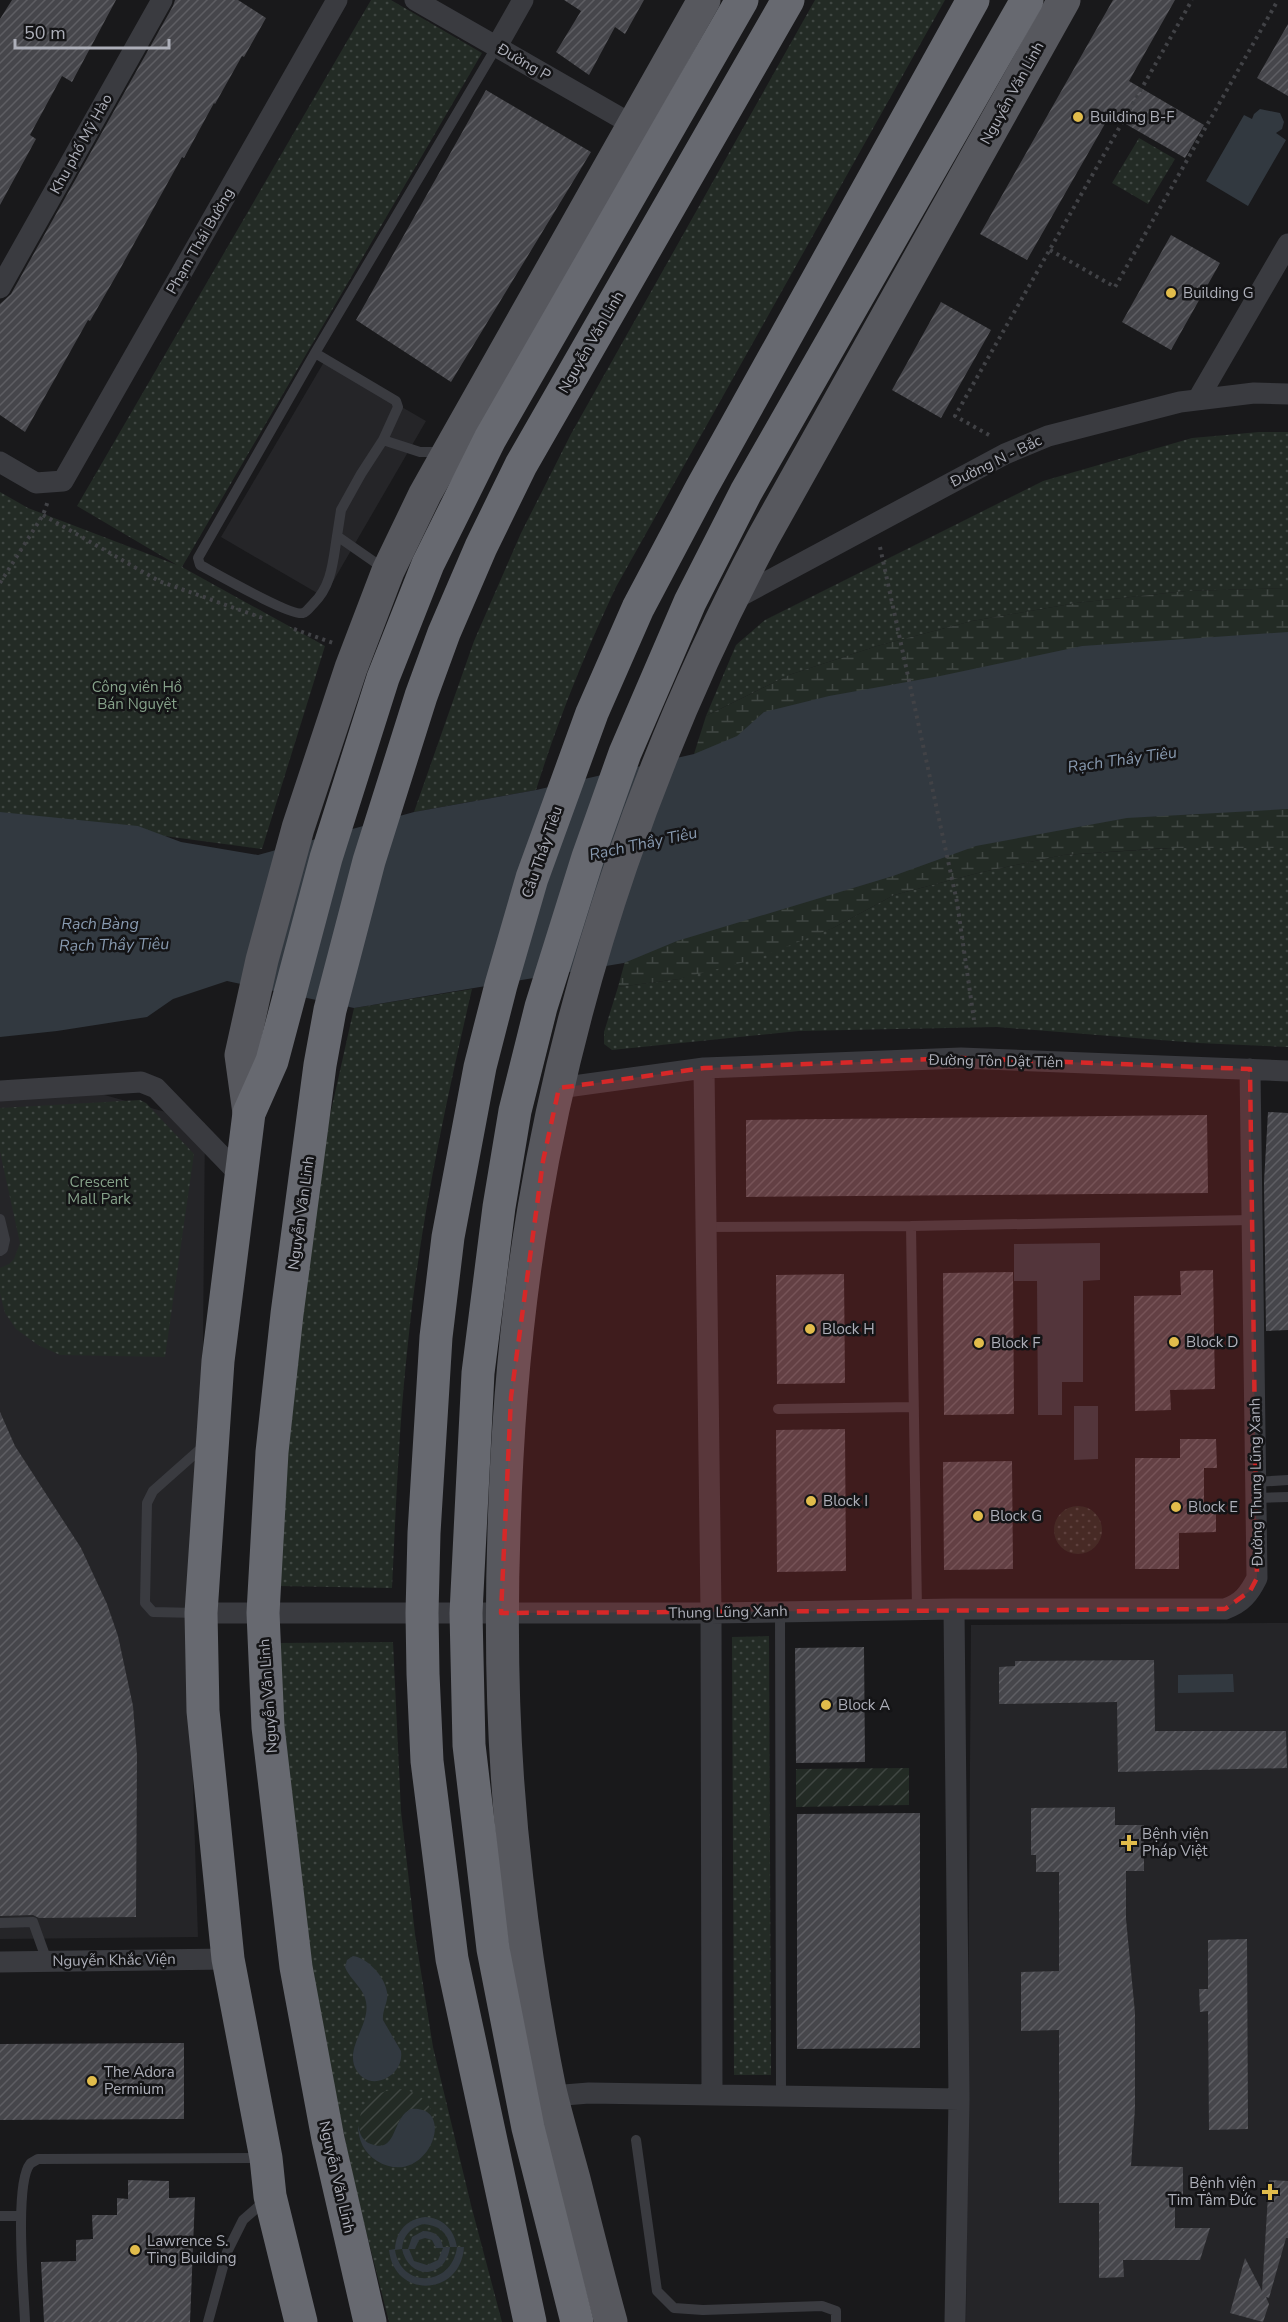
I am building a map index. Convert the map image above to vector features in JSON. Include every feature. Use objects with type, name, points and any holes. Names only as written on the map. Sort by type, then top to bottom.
[{"type":"highway","points":[[300,2322],[270,2196],[266,2158],[228,1959],[203,1711],[201,1613],[222,1324],[257,1058],[326,858],[383,678],[428,564],[472,473],[742,0]]},
{"type":"highway","name":"Nguyễn Văn Linh","points":[[370,2322],[328,2139],[296,1967],[268,1727],[263,1613],[272,1452],[287,1314],[320,1065],[339,972],[359,897],[421,696],[462,589],[520,465],[788,0]]},
{"type":"highway","name":"Cầu Thầy Tiêu","points":[[422,1613],[424,1533],[436,1336],[448,1237],[480,1067],[532,878],[592,713],[655,575],[973,0]]},
{"type":"highway","points":[[577,2322],[537,2097],[493,1949],[469,1745],[466,1613],[475,1416],[482,1337],[507,1158],[525,1069],[552,967],[591,848],[625,753],[708,563],[746,492],[1027,0]]},
{"type":"highway","points":[[422,1613],[427,1761],[452,1959],[530,2322]]},
{"type":"main road","points":[[257,1058],[262,960],[283,878],[304,809],[388,571],[420,504],[448,453],[704,0]]},
{"type":"main road","name":"Nguyễn Văn Linh","points":[[560,1081],[598,938],[624,859],[659,762],[729,602],[1064,0]]},
{"type":"main road","points":[[633,125],[661,141]]},
{"type":"main road","points":[[560,1081],[534,1209],[520,1306],[507,1450],[501,1613],[505,1743],[537,2097],[611,2322]]},
{"type":"street","name":"Khu phố Mỹ Hào","points":[[0,288],[162,0]]},
{"type":"street","name":"Phạm Thái Bường","points":[[56,482],[337,0]]},
{"type":"street","name":"Đường P","points":[[415,0],[633,125]]},
{"type":"street","points":[[497,46],[523,0]]},
{"type":"street","points":[[1198,399],[1288,244]]},
{"type":"street","name":"Đường N - Bắc","points":[[729,602],[1005,454],[1048,436],[1198,399],[1254,393],[1288,394]]},
{"type":"street","points":[[0,462],[36,483],[56,482]]},
{"type":"street","name":"Đường Tôn Dật Tiên","points":[[560,1081],[705,1068],[961,1059],[1288,1071]]},
{"type":"street","points":[[705,1068],[711,1613],[712,2095]]},
{"type":"street","name":"Đường Thung Lũng Xanh","points":[[954,1609],[1225,1609],[1239,1604],[1250,1591],[1257,1578],[1250,1070]]},
{"type":"street","points":[[0,1092],[141,1082],[156,1088],[240,1175]]},
{"type":"street","points":[[954,1609],[958,2099],[955,2322]]},
{"type":"street","name":"Thung Lũng Xanh","points":[[201,1613],[711,1613],[954,1609]]},
{"type":"street","name":"Nguyễn Khắc Viện","points":[[0,1962],[228,1959]]},
{"type":"street","points":[[537,2097],[589,2093],[958,2099]]},
{"type":"lane","points":[[315,353],[396,401],[398,407],[383,440],[341,510],[330,580],[321,597],[305,613],[296,614],[200,565],[198,558],[315,353],[497,46]]},
{"type":"lane","points":[[383,440],[420,452],[448,453]]},
{"type":"lane","points":[[337,536],[388,571]]},
{"type":"lane","points":[[0,1220],[5,1240],[3,1249],[0,1251]]},
{"type":"lane","points":[[707,1227],[1252,1220]]},
{"type":"lane","points":[[911,1226],[917,1610]]},
{"type":"lane","points":[[778,1409],[913,1407]]},
{"type":"lane","points":[[201,1613],[153,1612],[145,1603],[147,1503],[153,1491],[213,1438]]},
{"type":"lane","points":[[1256,1490],[1288,1480]]},
{"type":"lane","points":[[1256,1490],[1288,1497]]},
{"type":"lane","points":[[780,1612],[781,2096]]},
{"type":"lane","points":[[0,1923],[33,1922],[47,1961]]},
{"type":"lane","points":[[636,2140],[657,2291],[674,2308],[703,2310],[822,2306],[836,2311],[836,2322]]},
{"type":"lane","points":[[25,2322],[20,2216],[30,2164],[38,2159],[266,2158]]},
{"type":"lane","points":[[208,2322],[226,2252],[243,2220],[270,2196]]},
{"type":"lane","points":[[0,2216],[20,2216]]},
{"type":"path","points":[[989,435],[955,416],[1192,0]]},
{"type":"path","points":[[1050,250],[1115,286],[1278,0]]},
{"type":"path","points":[[0,583],[48,506],[56,482]]},
{"type":"path","points":[[43,515],[159,581],[269,620]]},
{"type":"path","points":[[880,547],[957,902],[974,1020]]},
{"type":"path","points":[[292,628],[355,660]]},
{"type":"highlighted area","points":[[961,1058],[1250,1069],[1257,1578],[1250,1591],[1225,1609],[501,1613],[511,1397],[543,1161],[559,1088],[704,1068]]},
{"type":"shaded area","points":[[324,362],[426,421],[324,597],[221,537]]},
{"type":"shaded area","points":[[65,1084],[205,1123],[203,1345],[188,1631],[198,1937],[0,1939],[0,1092]]},
{"type":"shaded area","name":"Bệnh viện Pháp Việt","points":[[1288,1623],[1288,2322],[966,2322],[971,1625]]},
{"type":"green space","name":"Công viên Hồ Bán Nguyệt","points":[[371,0],[391,0],[482,53],[182,567],[325,646],[262,849],[0,814],[0,492],[28,508],[177,565],[77,506]]},
{"type":"green space","points":[[815,0],[945,0],[616,587],[573,687],[536,790],[414,812],[474,641],[521,533],[571,434]]},
{"type":"green space","points":[[1139,138],[1175,159],[1148,204],[1112,183]]},
{"type":"green space","points":[[1259,432],[1288,432],[1288,588],[1186,591],[1076,603],[972,621],[877,646],[789,675],[706,716],[736,645],[765,620],[1043,481],[1192,438]]},
{"type":"green space","points":[[1288,588],[1288,672],[694,754],[706,716],[789,675],[877,646],[972,621],[1076,603],[1186,591]]},
{"type":"green space","points":[[1288,773],[1288,848],[1166,848],[1063,855],[978,873],[894,895],[833,928],[756,959],[679,979],[618,987],[636,921]]},
{"type":"green space","points":[[1172,848],[1288,848],[1288,1047],[1198,1043],[997,1027],[799,1031],[612,1050],[604,1044],[604,1032],[618,987],[679,979],[833,928],[894,895],[978,873],[1063,855]]},
{"type":"green space","points":[[472,989],[434,1165],[413,1298],[400,1434],[392,1588],[277,1586],[280,1470],[329,1120],[354,1008]]},
{"type":"green space","name":"Crescent Mall Park","points":[[140,1100],[146,1103],[194,1154],[165,1357],[60,1355],[38,1345],[16,1329],[5,1313],[0,1294],[0,1268],[14,1259],[20,1243],[0,1152],[0,1108]]},
{"type":"green space","points":[[1078,1506],[1095,1513],[1102,1530],[1095,1547],[1078,1554],[1061,1547],[1054,1530],[1061,1513]]},
{"type":"green space","points":[[769,1636],[771,2075],[734,2075],[732,1637]]},
{"type":"green space","points":[[393,1642],[401,1811],[415,1934],[433,2047],[502,2322],[389,2322],[358,2199],[331,2075],[288,1845],[276,1643]]},
{"type":"green space","points":[[909,1768],[909,1805],[796,1807],[796,1769]]},
{"type":"green space","points":[[399,2089],[414,2093],[430,2107],[436,2129],[432,2117],[405,2112],[390,2141],[378,2146],[369,2144],[362,2137],[359,2126],[361,2114],[368,2102],[380,2093]]},
{"type":"water","points":[[1260,109],[1280,113],[1284,122],[1282,129],[1276,133],[1286,140],[1248,206],[1206,181],[1244,115],[1252,119]]},
{"type":"water","name":"Rạch Bàng","points":[[1288,632],[1288,809],[1127,818],[976,846],[893,876],[677,941],[624,963],[354,1008],[227,981],[173,999],[147,1017],[0,1037],[0,812],[138,826],[181,842],[258,855],[414,812],[536,790],[694,754],[737,736],[764,712],[829,696],[940,676],[1082,646]]},
{"type":"water","points":[[1100,1243],[1100,1280],[1083,1281],[1083,1382],[1062,1382],[1062,1415],[1038,1415],[1037,1281],[1014,1281],[1014,1244]]},
{"type":"water","points":[[1074,1406],[1098,1406],[1098,1459],[1074,1460]]},
{"type":"water","points":[[1233,1674],[1234,1692],[1178,1693],[1178,1675]]},
{"type":"water","points":[[353,1956],[370,1964],[386,1986],[387,1999],[383,2020],[401,2051],[401,2061],[391,2076],[383,2080],[366,2079],[359,2074],[354,2065],[354,2049],[365,2018],[366,2002],[363,1992],[345,1967],[347,1960]]},
{"type":"water","points":[[411,2109],[426,2111],[433,2120],[435,2132],[431,2145],[422,2157],[410,2165],[395,2167],[372,2158],[363,2146],[358,2125],[365,2141],[380,2146],[390,2140],[400,2120]]},
{"type":"water","points":[[419,2218],[431,2218],[442,2222],[453,2235],[457,2247],[464,2247],[460,2263],[452,2275],[440,2283],[427,2286],[414,2284],[402,2277],[394,2266],[389,2250],[395,2249],[400,2231],[408,2223]],"holes":[[[423,2224],[438,2228],[445,2233],[450,2247],[457,2247],[453,2260],[446,2270],[437,2276],[416,2277],[407,2272],[399,2263],[395,2250],[402,2249],[404,2240],[411,2230]]]},
{"type":"water","points":[[423,2231],[437,2235],[443,2247],[450,2247],[447,2258],[435,2270],[427,2272],[412,2267],[402,2249],[408,2249],[412,2237]],"holes":[[[425,2238],[432,2240],[436,2248],[443,2248],[438,2260],[427,2265],[414,2261],[409,2249],[415,2249],[419,2240]]]},
{"type":"building","points":[[12,0],[116,0],[72,82],[62,76],[30,135],[36,139],[0,205],[0,19]]},
{"type":"building","points":[[175,0],[238,0],[266,18],[214,103],[184,158],[182,157],[25,432],[0,415],[0,304],[11,294]]},
{"type":"building","points":[[564,0],[644,0],[625,34],[615,27],[589,75],[556,52],[581,11]]},
{"type":"building","name":"Building B-F","points":[[1113,0],[1175,0],[1129,81],[1204,125],[1185,158],[1110,115],[1027,260],[980,234]]},
{"type":"building","points":[[1288,24],[1288,96],[1257,78]]},
{"type":"building","points":[[486,90],[591,152],[451,382],[356,320]]},
{"type":"building","name":"Building G","points":[[1171,235],[1220,263],[1171,350],[1122,322]]},
{"type":"building","points":[[941,302],[991,330],[941,418],[892,390]]},
{"type":"building","points":[[1268,1112],[1288,1113],[1288,1330],[1266,1331],[1264,1182]]},
{"type":"building","points":[[1207,1115],[1208,1193],[746,1197],[746,1120]]},
{"type":"building","name":"Block D","points":[[1213,1270],[1215,1389],[1170,1390],[1171,1410],[1135,1411],[1134,1296],[1181,1295],[1180,1271]]},
{"type":"building","name":"Block F","points":[[1013,1272],[1014,1414],[944,1415],[943,1273]]},
{"type":"building","name":"Block H","points":[[844,1274],[845,1383],[777,1384],[776,1275]]},
{"type":"building","points":[[0,1412],[15,1446],[81,1548],[107,1604],[118,1636],[133,1706],[137,1756],[136,1917],[0,1916]]},
{"type":"building","name":"Block I","points":[[845,1429],[846,1571],[777,1572],[776,1430]]},
{"type":"building","name":"Block E","points":[[1180,1439],[1216,1439],[1217,1468],[1204,1468],[1204,1503],[1216,1503],[1216,1532],[1179,1533],[1179,1569],[1135,1569],[1135,1458],[1180,1458]]},
{"type":"building","name":"Block G","points":[[1012,1461],[1013,1569],[944,1570],[943,1462]]},
{"type":"building","name":"Block A","points":[[864,1647],[865,1762],[796,1763],[795,1648]]},
{"type":"building","points":[[1154,1660],[1155,1731],[1286,1731],[1287,1768],[1118,1772],[1117,1702],[999,1704],[999,1667],[1015,1666],[1015,1661]]},
{"type":"building","points":[[1115,1807],[1115,1825],[1144,1825],[1144,1871],[1126,1871],[1126,1919],[1135,2013],[1135,2108],[1131,2166],[1183,2167],[1183,2196],[1175,2196],[1175,2228],[1210,2228],[1200,2260],[1123,2260],[1124,2277],[1099,2278],[1099,2203],[1059,2203],[1059,2030],[1021,2031],[1021,1972],[1059,1971],[1059,1872],[1036,1872],[1036,1855],[1031,1855],[1031,1808]]},
{"type":"building","points":[[920,1813],[920,2048],[797,2049],[797,1814]]},
{"type":"building","points":[[1247,1939],[1248,2129],[1209,2130],[1208,2011],[1200,2012],[1199,1989],[1208,1989],[1208,1940]]},
{"type":"building","name":"The Adora Permium","points":[[184,2043],[184,2119],[0,2120],[0,2044]]},
{"type":"building","name":"Lawrence S. Ting Building","points":[[128,2180],[169,2181],[169,2198],[195,2197],[190,2322],[44,2322],[41,2262],[76,2261],[76,2240],[93,2239],[92,2215],[117,2215],[117,2198],[128,2199]]},
{"type":"building","points":[[1269,2180],[1288,2181],[1288,2238],[1286,2238],[1269,2298],[1266,2297],[1269,2304],[1263,2322],[1230,2313],[1245,2258],[1262,2291]]},
{"type":"place","name":"Building B-F","points":[[1078,117]]},
{"type":"place","name":"Building G","points":[[1171,293]]},
{"type":"place","name":"Block H","points":[[810,1329]]},
{"type":"place","name":"Block D","points":[[1174,1342]]},
{"type":"place","name":"Block F","points":[[979,1343]]},
{"type":"place","name":"Block I","points":[[811,1501]]},
{"type":"place","name":"Block E","points":[[1176,1507]]},
{"type":"place","name":"Block G","points":[[978,1516]]},
{"type":"place","name":"Block A","points":[[826,1705]]},
{"type":"place","name":"Bệnh viện Pháp Việt","points":[[1129,1843]]},
{"type":"place","name":"The Adora Permium","points":[[92,2081]]},
{"type":"place","name":"Bệnh viện Tim Tâm Đức","points":[[1270,2192]]},
{"type":"place","name":"Lawrence S. Ting Building","points":[[135,2250]]},
{"type":"water label","name":"Rạch Thầy Tiêu","points":[[1122,759]]},
{"type":"water label","name":"Rạch Thầy Tiêu","points":[[643,843]]},
{"type":"water label","name":"Rạch Thầy Tiêu","points":[[114,944]]}]
